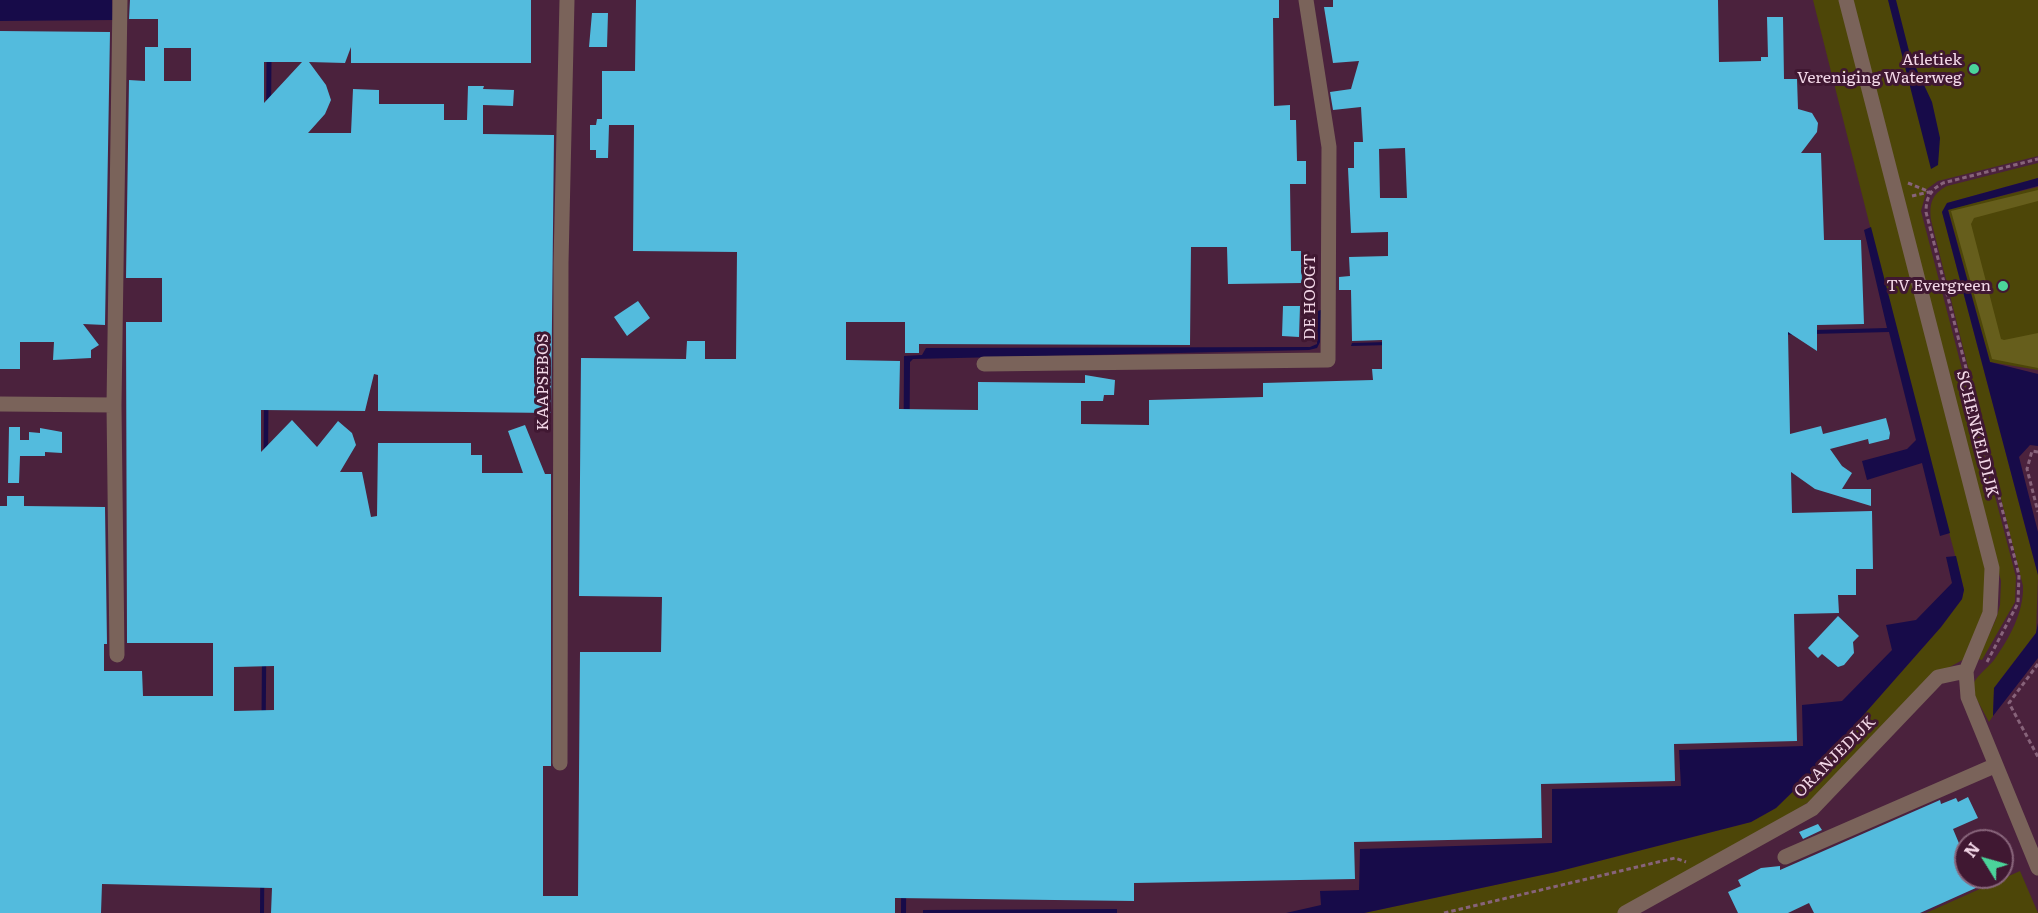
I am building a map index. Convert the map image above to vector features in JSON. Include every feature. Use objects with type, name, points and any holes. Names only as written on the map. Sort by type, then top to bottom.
[{"type":"street","points":[[117,655],[114,405],[120,0]]},
{"type":"street","name":"KAAPSEBOS","points":[[560,763],[561,263],[567,0]]},
{"type":"street","name":"DE HOOGT","points":[[984,364],[1328,360],[1329,147],[1306,0]]},
{"type":"street","name":"SCHENKELDIJK","points":[[1846,0],[1992,568],[1990,613],[1966,671],[1968,697],[1994,766],[2038,868]]},
{"type":"street","points":[[0,404],[114,405]]},
{"type":"street","name":"ORANJEDIJK","points":[[1625,913],[1812,809],[1938,677],[1966,671]]},
{"type":"street","points":[[1785,857],[1994,766]]},
{"type":"path","points":[[1921,193],[1930,192],[1943,183],[2038,159]]},
{"type":"path","points":[[1893,177],[1930,192]]},
{"type":"path","points":[[1930,192],[1926,212],[2020,588],[2018,603],[1995,650],[1982,666],[1966,671]]},
{"type":"path","points":[[2038,452],[2032,451],[2027,469],[2038,512]]},
{"type":"path","points":[[2038,664],[2009,703],[2038,757]]},
{"type":"path","points":[[1444,913],[1675,858],[1705,869]]},
{"type":"shaded area","points":[[0,0],[112,0],[113,20],[0,21]]},
{"type":"shaded area","points":[[267,0],[272,0],[264,913],[260,913]]},
{"type":"shaded area","points":[[1813,0],[1843,0],[1988,566],[1988,606],[1966,658],[1930,678],[1816,797],[1771,827],[1618,913],[1364,913],[1556,872],[1751,822],[1776,808],[1815,770],[1941,627],[1962,599],[1964,589]]},
{"type":"shaded area","points":[[1849,0],[2038,0],[2038,156],[1938,181],[1927,189],[1921,211],[2016,577],[2015,602],[1982,660],[1978,659],[2000,605],[2001,581]]},
{"type":"shaded area","points":[[1888,0],[1896,0],[1910,55],[1932,102],[1940,138],[1938,165],[1931,169]]},
{"type":"shaded area","points":[[2038,163],[2038,178],[1947,203],[1942,212],[2038,575],[2036,633],[1994,688],[1993,716],[1989,722],[1971,689],[1978,677],[1994,660],[2010,634],[2021,606],[2023,586],[1931,220],[1931,209],[1935,196],[1947,186]]},
{"type":"shaded area","points":[[2038,178],[2038,186],[1948,210],[1990,362],[2038,374],[2038,446],[2030,445],[2019,457],[2038,532],[2038,575],[1942,212],[1947,203]]},
{"type":"shaded area","name":"TV Evergreen","points":[[2038,187],[2038,370],[1990,362],[1948,209]]},
{"type":"shaded area","points":[[2038,190],[2038,201],[1974,218],[1971,224],[2001,339],[2038,333],[2038,368],[1992,359],[1951,211]]},
{"type":"shaded area","points":[[1871,227],[1950,533],[1940,536],[1922,463],[1867,480],[1862,461],[1907,449],[1916,440],[1889,332],[1351,346],[1352,343],[1887,328],[1864,230]]},
{"type":"shaded area","points":[[1321,310],[1320,342],[1317,348],[1309,350],[913,359],[910,362],[906,913],[901,913],[904,356],[922,355],[926,348],[1310,347],[1317,344],[1318,311]]},
{"type":"shaded area","points":[[1956,556],[1964,590],[1962,599],[1941,627],[1815,770],[1776,808],[1751,822],[1556,872],[1364,913],[1286,913],[1321,905],[1320,891],[1359,890],[1360,849],[1552,843],[1552,789],[1681,786],[1679,750],[1803,746],[1802,705],[1842,701],[1892,650],[1886,625],[1916,620],[1952,583],[1946,557]]},
{"type":"shaded area","points":[[2038,623],[2038,658],[1993,716],[1994,688],[2036,633]]},
{"type":"shaded area","points":[[2020,871],[2038,913],[1926,913],[1980,889],[2014,889],[2014,874]]},
{"type":"shaded area","points":[[1117,909],[1117,913],[923,913],[923,910]]},
{"type":"building","points":[[130,0],[531,0],[531,63],[351,63],[351,47],[345,63],[309,62],[326,85],[331,100],[325,114],[308,133],[351,133],[353,89],[379,90],[379,104],[444,104],[444,120],[467,120],[468,86],[484,86],[483,89],[514,90],[513,106],[483,105],[483,134],[554,135],[551,413],[378,411],[378,375],[374,374],[365,411],[261,410],[261,452],[292,420],[317,447],[338,421],[352,433],[356,445],[340,472],[362,472],[371,517],[377,516],[378,443],[471,443],[471,455],[482,455],[482,473],[523,473],[508,431],[525,425],[545,474],[551,474],[551,766],[543,766],[543,896],[578,896],[580,652],[661,652],[662,597],[579,596],[581,358],[686,359],[687,341],[705,341],[705,359],[736,359],[737,252],[633,251],[634,125],[609,125],[608,158],[596,158],[596,150],[590,150],[590,125],[596,125],[597,119],[602,119],[602,71],[635,71],[636,0],[1279,0],[1279,18],[1273,18],[1274,106],[1290,105],[1290,120],[1296,120],[1297,161],[1306,161],[1306,184],[1290,184],[1291,251],[1301,251],[1302,283],[1228,284],[1227,247],[1191,247],[1190,345],[919,344],[919,353],[905,353],[905,322],[846,322],[846,360],[900,361],[899,409],[978,410],[978,382],[1085,383],[1085,375],[1115,380],[1114,395],[1104,395],[1103,401],[1081,401],[1081,424],[1149,425],[1149,400],[1263,397],[1263,383],[1373,380],[1372,369],[1382,369],[1382,340],[1352,341],[1351,290],[1339,290],[1339,277],[1350,276],[1349,257],[1388,256],[1388,232],[1351,233],[1348,168],[1354,168],[1354,142],[1363,142],[1361,107],[1333,110],[1330,92],[1351,89],[1359,61],[1333,63],[1324,7],[1333,7],[1333,0],[1718,0],[1719,62],[1761,61],[1761,57],[1768,57],[1767,17],[1783,17],[1784,79],[1797,79],[1798,109],[1812,113],[1818,123],[1817,132],[1801,153],[1821,153],[1824,240],[1861,240],[1864,324],[1817,325],[1817,351],[1788,332],[1790,434],[1821,426],[1823,434],[1886,418],[1890,433],[1889,439],[1869,444],[1868,439],[1830,449],[1842,466],[1852,473],[1842,489],[1871,489],[1871,506],[1815,489],[1791,472],[1792,513],[1872,511],[1873,569],[1856,569],[1856,595],[1838,595],[1839,613],[1794,614],[1797,741],[1674,744],[1675,781],[1541,784],[1542,838],[1354,842],[1355,879],[1134,883],[1134,901],[895,898],[895,913],[271,913],[272,888],[102,884],[101,913],[0,913],[0,506],[7,506],[7,496],[24,496],[24,506],[105,507],[107,644],[104,644],[104,671],[142,671],[143,696],[213,696],[213,643],[127,643],[126,322],[162,322],[162,278],[126,278],[129,80],[145,81],[145,47],[158,47],[158,19],[129,19]],"holes":[[[164,48],[191,48],[191,81],[164,81]],[[264,62],[302,62],[264,103]],[[1405,148],[1407,198],[1380,198],[1379,149]],[[274,666],[274,710],[234,711],[234,667]]]},
{"type":"building","points":[[592,13],[608,13],[607,47],[589,47]]},
{"type":"building","points":[[0,31],[110,32],[105,325],[83,324],[99,345],[91,350],[91,358],[53,360],[54,342],[20,342],[20,369],[0,369]]},
{"type":"building","points":[[638,301],[650,318],[627,336],[614,317]]},
{"type":"building","points":[[1283,306],[1300,306],[1299,337],[1282,336]]},
{"type":"building","points":[[9,427],[20,427],[20,440],[29,440],[29,432],[40,433],[40,428],[62,432],[62,453],[45,452],[45,456],[20,456],[19,483],[8,483]]},
{"type":"building","points":[[1838,616],[1859,636],[1853,642],[1854,653],[1844,665],[1838,667],[1822,654],[1818,658],[1808,648]]},
{"type":"building","points":[[1968,797],[1978,818],[1953,829],[1954,889],[1974,889],[1920,913],[1814,913],[1809,903],[1788,913],[1738,913],[1728,892],[1741,886],[1738,880],[1761,868],[1780,866],[1780,870],[1940,800],[1941,804],[1956,798],[1958,802]]},
{"type":"building","points":[[1818,824],[1822,830],[1803,839],[1799,832]]},
{"type":"place","name":"Atletiek Vereniging Waterweg","points":[[1974,69]]},
{"type":"place","name":"TV Evergreen","points":[[2003,286]]}]
